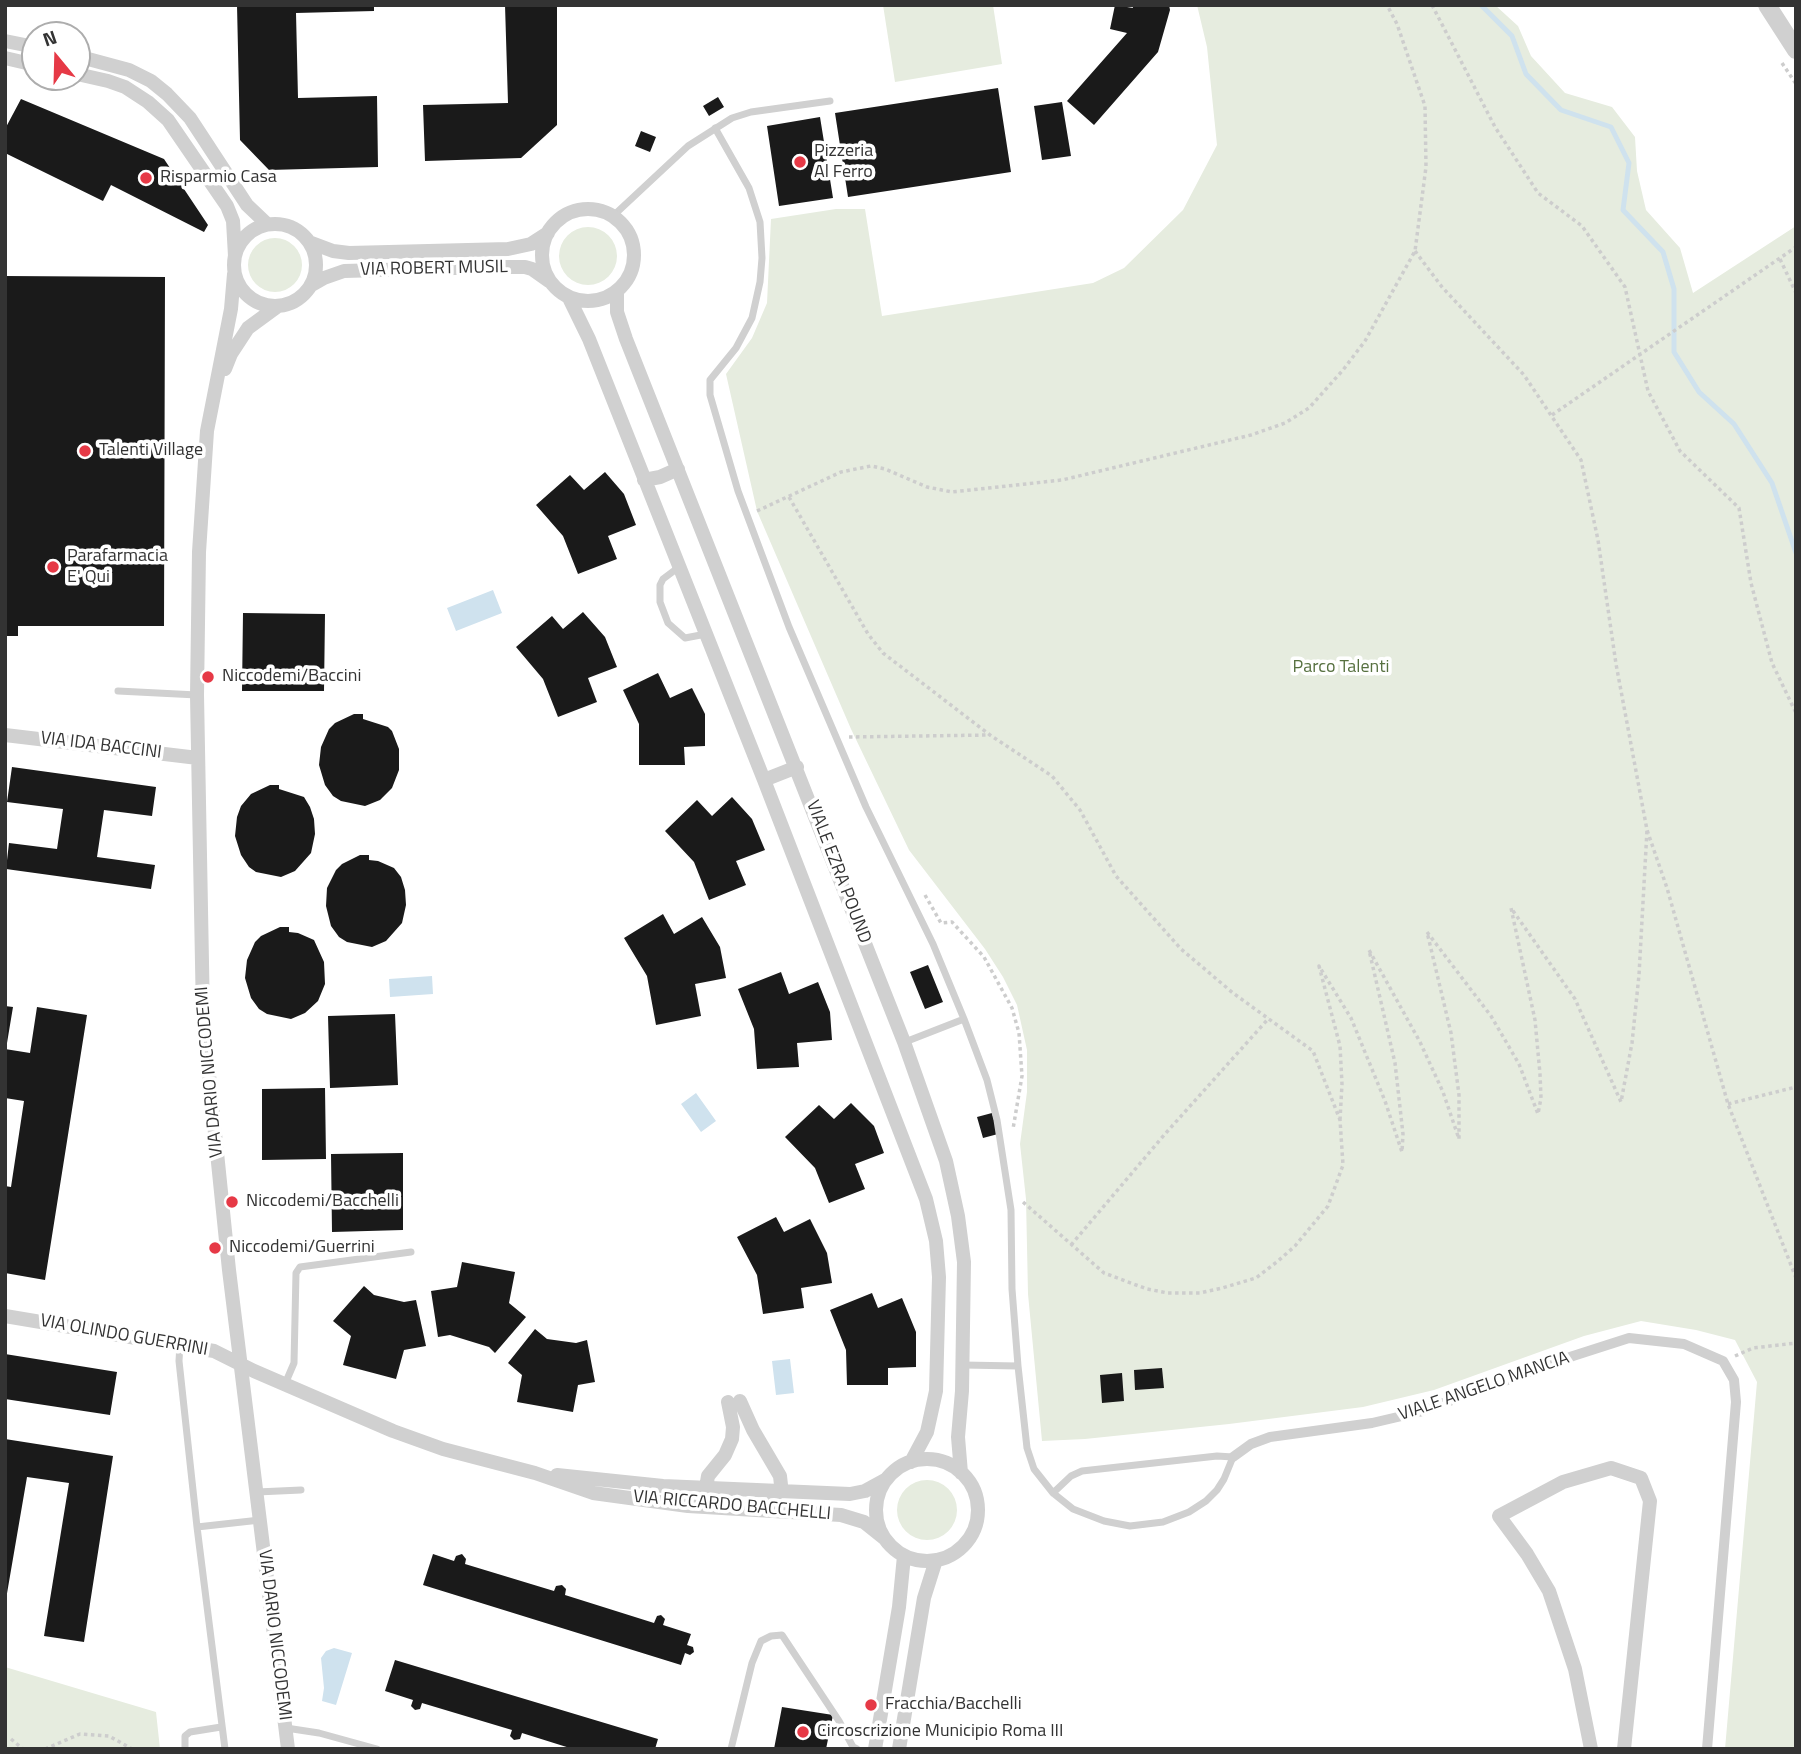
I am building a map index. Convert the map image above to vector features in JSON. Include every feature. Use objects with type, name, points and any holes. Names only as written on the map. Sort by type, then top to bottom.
[{"type":"street","points":[[1767,5],[1796,50]]},
{"type":"street","points":[[91,60],[129,70],[167,94],[197,128],[247,205],[267,225]]},
{"type":"street","points":[[91,78],[125,87],[148,102],[168,120],[227,206],[233,221],[234,274],[239,286],[254,300],[265,305],[279,306],[292,302],[310,286],[315,274],[316,262],[309,242],[291,227],[281,224],[259,227],[244,237],[235,256]]},
{"type":"street","points":[[581,210],[604,212],[613,216],[629,236],[634,252],[629,274],[617,292],[590,301],[568,296],[555,287],[543,263],[543,246],[548,233],[560,219],[581,210]]},
{"type":"street","name":"VIA ROBERT MUSIL","points":[[309,242],[333,251],[349,253],[508,249],[531,244],[548,233]]},
{"type":"street","name":"VIA ROBERT MUSIL","points":[[310,286],[344,271],[518,267],[532,269],[555,287]]},
{"type":"street","name":"VIA DARIO NICCODEMI","points":[[234,274],[231,309],[207,431],[200,529],[197,695],[203,1016],[241,1364],[288,1749]]},
{"type":"street","name":"VIALE EZRA POUND","points":[[617,292],[617,312],[621,326],[797,767],[939,1138],[958,1216],[964,1262],[963,1365],[958,1437],[961,1472]]},
{"type":"street","name":"VIALE EZRA POUND","points":[[568,296],[589,339],[920,1180],[931,1219],[939,1278],[936,1391],[927,1432],[911,1462]]},
{"type":"street","name":"VIA DARIO NICCODEMI","points":[[214,393],[231,354],[242,337],[258,319],[279,306]]},
{"type":"street","points":[[645,480],[678,469]]},
{"type":"street","name":"VIA IDA BACCINI","points":[[5,735],[198,758]]},
{"type":"street","points":[[764,780],[797,767]]},
{"type":"street","name":"VIA OLINDO GUERRINI","points":[[5,1316],[214,1351],[241,1364]]},
{"type":"street","name":"VIALE ANGELO MANCIA","points":[[1233,1457],[1251,1444],[1270,1437],[1372,1423],[1419,1412],[1573,1356],[1629,1339],[1684,1344],[1723,1361]]},
{"type":"street","points":[[1707,1749],[1736,1402],[1734,1380],[1723,1361]]},
{"type":"street","name":"VIA RICCARDO BACCHELLI","points":[[241,1364],[418,1440],[535,1473],[593,1493],[720,1509],[849,1517],[872,1527],[884,1538]]},
{"type":"street","points":[[720,1509],[707,1482],[708,1476],[731,1443],[734,1402],[780,1476],[781,1485],[766,1511]]},
{"type":"street","points":[[922,1459],[939,1461],[961,1472],[976,1496],[977,1517],[970,1537],[955,1552],[936,1560],[919,1561],[904,1556],[893,1548],[884,1538],[876,1508],[887,1479],[911,1462],[922,1459]]},
{"type":"street","points":[[1591,1749],[1575,1669],[1549,1591],[1527,1554],[1499,1517],[1563,1482],[1611,1468],[1641,1478],[1650,1501],[1624,1749]]},
{"type":"street","name":"VIA RICCARDO BACCHELLI","points":[[535,1473],[711,1489],[850,1494],[865,1491],[887,1479]]},
{"type":"street","points":[[874,1749],[899,1607],[904,1556]]},
{"type":"street","points":[[899,1749],[924,1598],[936,1560]]},
{"type":"lane","points":[[613,216],[688,146],[740,114],[830,101]]},
{"type":"lane","points":[[715,128],[750,188],[760,222],[762,244],[760,282],[752,318],[736,348],[710,380],[713,406],[741,501],[789,627],[866,807],[933,944],[986,1080],[997,1120],[1011,1210],[1012,1289],[1018,1366],[1027,1448],[1034,1469],[1053,1493],[1073,1509],[1104,1521],[1130,1526],[1163,1522],[1189,1512],[1206,1501],[1224,1479],[1233,1457]]},
{"type":"lane","points":[[679,568],[663,579],[660,585],[660,602],[668,623],[685,638],[706,634]]},
{"type":"lane","points":[[118,691],[197,695]]},
{"type":"lane","points":[[904,1042],[964,1019]]},
{"type":"lane","points":[[284,1384],[294,1363],[296,1273],[300,1267],[411,1252]]},
{"type":"lane","points":[[180,1345],[179,1361],[197,1527],[225,1749]]},
{"type":"lane","points":[[963,1365],[1018,1366]]},
{"type":"lane","name":"VIALE ANGELO MANCIA","points":[[1053,1493],[1071,1476],[1082,1471],[1217,1456],[1233,1457]]},
{"type":"lane","points":[[256,1492],[301,1490]]},
{"type":"lane","points":[[197,1527],[260,1520]]},
{"type":"lane","points":[[731,1749],[752,1663],[761,1641],[782,1635],[857,1749]]},
{"type":"lane","points":[[185,1749],[185,1736],[190,1732],[221,1727]]},
{"type":"lane","points":[[286,1728],[320,1733],[377,1749]]},
{"type":"path","points":[[757,511],[841,472],[871,466],[885,469],[927,487],[951,492],[1038,484],[1251,435],[1285,423],[1310,408],[1343,370],[1380,318],[1415,251],[1426,167],[1425,106],[1397,24],[1387,5]]},
{"type":"path","points":[[1432,5],[1495,127],[1538,193],[1582,226],[1625,287],[1648,391],[1680,451],[1739,508],[1751,583],[1772,663],[1796,713]]},
{"type":"path","points":[[1552,415],[1796,247]]},
{"type":"path","points":[[1415,251],[1442,287],[1524,375],[1581,460],[1598,540],[1616,664],[1647,830],[1667,888],[1728,1104],[1796,1278]]},
{"type":"path","points":[[1780,259],[1796,293]]},
{"type":"path","points":[[789,497],[868,634],[883,653],[990,736],[1052,775],[1080,810],[1115,876],[1181,949],[1233,993],[1313,1051],[1340,1120]]},
{"type":"path","points":[[849,737],[990,736]]},
{"type":"path","points":[[1021,1201],[1104,1273],[1157,1291],[1200,1293],[1256,1278],[1295,1246],[1328,1206],[1343,1165],[1340,1046],[1319,966],[1351,1018],[1402,1152],[1402,1124],[1395,1063],[1369,950],[1420,1042],[1443,1092],[1459,1139],[1459,1095],[1451,1033],[1427,932],[1491,1016],[1519,1064],[1538,1114],[1541,1074],[1535,1020],[1511,908],[1575,999],[1621,1102],[1632,1043],[1639,975],[1647,830]]},
{"type":"path","points":[[1071,1245],[1165,1134],[1269,1018]]},
{"type":"path","points":[[1728,1104],[1796,1087]]},
{"type":"path","points":[[1723,1361],[1753,1348],[1796,1343]]},
{"type":"path","points":[[45,1749],[80,1734],[109,1736],[132,1749]]},
{"type":"path","points":[[11,1739],[23,1749]]},
{"type":"green space","points":[[883,5],[993,5],[1002,64],[895,82]]},
{"type":"green space","name":"Parco Talenti","points":[[1197,5],[1495,5],[1518,26],[1531,56],[1565,93],[1612,107],[1635,137],[1637,171],[1646,210],[1680,248],[1693,293],[1796,226],[1796,1749],[1725,1749],[1757,1382],[1735,1340],[1641,1321],[1584,1336],[1434,1390],[1363,1407],[1229,1424],[1042,1441],[1028,1294],[1026,1199],[1020,1144],[1027,1092],[1027,1050],[1017,1005],[985,949],[909,850],[851,729],[757,511],[726,374],[752,338],[767,303],[771,219],[836,209],[865,209],[882,316],[1093,283],[1124,268],[1183,210],[1217,145],[1207,47]]},
{"type":"green space","points":[[588,227],[604,232],[612,240],[617,256],[612,272],[604,280],[588,285],[572,280],[564,272],[559,256],[564,240],[572,232]]},
{"type":"green space","points":[[275,238],[294,246],[302,265],[294,284],[275,292],[256,284],[248,265],[256,246]]},
{"type":"green space","points":[[921,1480],[933,1480],[952,1493],[957,1510],[955,1522],[944,1535],[933,1540],[921,1540],[902,1527],[897,1516],[897,1504],[910,1485]]},
{"type":"green space","points":[[5,1667],[156,1712],[160,1749],[5,1749]]},
{"type":"water","points":[[493,590],[502,613],[456,631],[447,608]]},
{"type":"water","points":[[432,976],[433,994],[390,997],[389,979]]},
{"type":"water","points":[[696,1093],[716,1121],[701,1132],[681,1104]]},
{"type":"water","points":[[790,1359],[794,1393],[776,1395],[772,1361]]},
{"type":"water","points":[[334,1648],[352,1653],[336,1705],[322,1701],[324,1688],[321,1658],[326,1651]]},
{"type":"building","points":[[237,5],[374,5],[374,11],[296,13],[298,98],[377,96],[378,167],[269,170],[240,140]]},
{"type":"building","points":[[505,5],[557,5],[557,125],[521,158],[425,161],[423,105],[508,103]]},
{"type":"building","points":[[1115,5],[1133,8],[1132,5],[1169,5],[1170,10],[1158,52],[1094,125],[1067,101],[1127,33],[1110,29]]},
{"type":"building","points":[[998,88],[1011,172],[848,197],[835,113]]},
{"type":"building","points":[[718,97],[724,107],[709,116],[703,106]]},
{"type":"building","points":[[21,99],[164,159],[208,225],[204,232],[111,185],[103,201],[5,153],[5,129]]},
{"type":"building","points":[[1062,102],[1071,156],[1042,160],[1034,106]]},
{"type":"building","name":"Pizzeria Al Ferro","points":[[820,117],[833,198],[779,206],[767,126]]},
{"type":"building","points":[[641,131],[656,137],[650,152],[635,146]]},
{"type":"building","name":"Talenti Village","points":[[5,276],[165,277],[164,626],[18,626],[18,636],[5,636]]},
{"type":"building","points":[[605,472],[624,494],[636,525],[608,536],[617,559],[578,574],[563,536],[536,505],[570,475],[584,490]]},
{"type":"building","points":[[583,612],[605,637],[617,667],[588,678],[597,702],[558,717],[543,679],[516,647],[552,616],[563,629]]},
{"type":"building","points":[[243,613],[325,614],[324,691],[242,691]]},
{"type":"building","points":[[658,673],[670,698],[692,688],[705,714],[705,746],[684,747],[685,765],[639,765],[639,724],[623,690]]},
{"type":"building","points":[[354,714],[363,714],[363,719],[388,727],[399,749],[399,770],[392,788],[380,800],[365,806],[341,801],[333,796],[325,785],[319,765],[321,747],[329,729]]},
{"type":"building","points":[[12,767],[156,787],[152,816],[104,810],[97,857],[155,865],[151,889],[6,869],[9,843],[57,849],[63,809],[7,802]]},
{"type":"building","points":[[270,785],[279,785],[279,789],[304,797],[314,819],[315,834],[311,853],[295,871],[281,877],[256,872],[249,867],[241,855],[235,836],[241,806],[251,794]]},
{"type":"building","points":[[732,797],[752,819],[765,850],[736,861],[746,885],[709,900],[694,862],[665,831],[697,800],[712,816]]},
{"type":"building","points":[[360,855],[369,855],[369,860],[394,868],[401,877],[405,890],[406,905],[402,923],[386,941],[372,947],[347,942],[339,937],[331,926],[326,906],[327,888],[336,870]]},
{"type":"building","points":[[663,914],[674,934],[702,917],[720,947],[726,978],[695,984],[701,1016],[656,1025],[647,976],[624,938]]},
{"type":"building","points":[[280,927],[289,927],[289,932],[314,940],[324,962],[325,984],[318,1001],[305,1013],[291,1019],[267,1014],[259,1009],[251,998],[245,978],[247,960],[255,942]]},
{"type":"building","points":[[928,965],[943,1002],[925,1009],[910,972]]},
{"type":"building","points":[[781,972],[789,994],[818,982],[830,1012],[832,1040],[797,1043],[799,1067],[757,1069],[754,1029],[738,989]]},
{"type":"building","points":[[5,1006],[13,1007],[7,1043],[5,1043]]},
{"type":"building","points":[[37,1007],[87,1015],[45,1280],[5,1273],[5,1186],[11,1187],[24,1101],[5,1098],[5,1049],[30,1053]]},
{"type":"building","points":[[395,1014],[398,1085],[330,1088],[328,1016]]},
{"type":"building","points":[[325,1088],[326,1159],[262,1160],[262,1089]]},
{"type":"building","points":[[851,1103],[874,1126],[884,1153],[855,1164],[865,1189],[829,1203],[815,1168],[785,1137],[819,1105],[834,1119]]},
{"type":"building","points":[[992,1113],[998,1134],[983,1138],[977,1117]]},
{"type":"building","points":[[403,1153],[403,1230],[332,1232],[331,1154]]},
{"type":"building","points":[[776,1217],[784,1232],[810,1219],[827,1253],[832,1283],[801,1288],[804,1308],[763,1314],[757,1275],[737,1237]]},
{"type":"building","points":[[462,1262],[515,1272],[509,1303],[526,1317],[495,1353],[489,1347],[450,1335],[438,1337],[431,1291],[457,1287]]},
{"type":"building","points":[[364,1286],[374,1295],[404,1302],[416,1300],[426,1346],[404,1350],[396,1379],[343,1365],[351,1336],[333,1321]]},
{"type":"building","points":[[872,1293],[878,1308],[902,1298],[916,1332],[916,1367],[888,1368],[888,1385],[847,1385],[846,1350],[830,1310]]},
{"type":"building","points":[[535,1329],[547,1339],[576,1343],[587,1340],[595,1382],[578,1385],[573,1412],[517,1402],[522,1375],[508,1363]]},
{"type":"building","points":[[5,1354],[117,1372],[110,1415],[5,1399]]},
{"type":"building","points":[[1162,1368],[1164,1388],[1135,1390],[1134,1370]]},
{"type":"building","points":[[1122,1373],[1124,1401],[1102,1403],[1100,1375]]},
{"type":"building","points":[[5,1439],[113,1456],[84,1642],[44,1636],[69,1483],[27,1477],[5,1605]]},
{"type":"building","points":[[433,1554],[454,1561],[456,1556],[462,1554],[466,1559],[465,1564],[554,1591],[556,1586],[562,1585],[566,1589],[565,1595],[654,1623],[657,1616],[661,1615],[665,1619],[663,1625],[691,1634],[687,1645],[693,1647],[694,1652],[690,1655],[685,1653],[681,1665],[423,1585]]},
{"type":"building","points":[[395,1660],[658,1739],[655,1749],[573,1749],[522,1733],[520,1739],[514,1740],[510,1736],[512,1730],[422,1703],[420,1709],[415,1710],[411,1706],[413,1700],[385,1691]]},
{"type":"building","name":"Circoscrizione Municipio Roma III","points":[[782,1707],[833,1715],[826,1749],[774,1749]]},
{"type":"waterway","points":[[1481,5],[1512,36],[1526,74],[1561,110],[1611,127],[1629,163],[1623,210],[1663,252],[1674,289],[1674,352],[1699,392],[1734,424],[1772,483],[1796,553]]},
{"type":"place","name":"Pizzeria Al Ferro","points":[[800,162]]},
{"type":"place","name":"Risparmio Casa","points":[[146,178]]},
{"type":"place","name":"Talenti Village","points":[[85,451]]},
{"type":"place","name":"Parafarmacia E' Qui","points":[[53,567]]},
{"type":"place","name":"Niccodemi/Baccini","points":[[208,677]]},
{"type":"place","name":"Niccodemi/Bacchelli","points":[[232,1202]]},
{"type":"place","name":"Niccodemi/Guerrini","points":[[215,1248]]},
{"type":"place","name":"Fracchia/Bacchelli","points":[[871,1705]]},
{"type":"place","name":"Circoscrizione Municipio Roma III","points":[[803,1732]]}]
